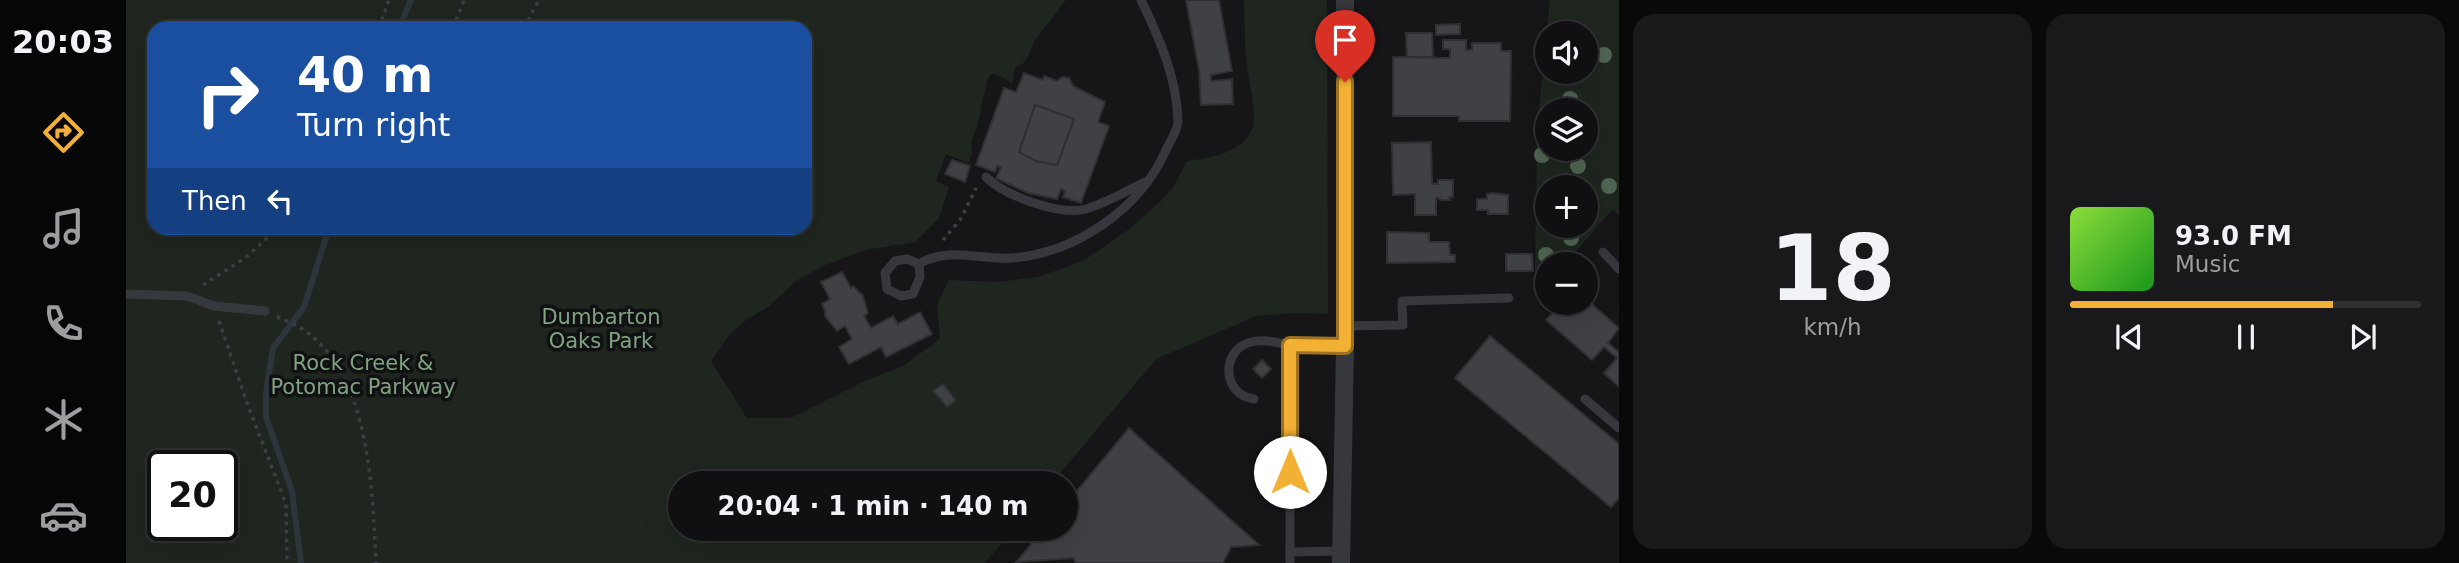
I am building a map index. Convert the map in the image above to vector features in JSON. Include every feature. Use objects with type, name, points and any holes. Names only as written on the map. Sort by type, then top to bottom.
[{"type":"street","points":[[1341,557],[1345,346],[1345,0]]},
{"type":"lane","points":[[919,264],[932,256],[1012,258],[1057,249],[1092,232],[1132,201],[1161,162],[1178,124],[1172,81],[1160,38],[1141,0]]},
{"type":"lane","points":[[986,177],[995,186],[1018,198],[1048,207],[1084,210],[1147,181]]},
{"type":"lane","points":[[1603,252],[1619,269]]},
{"type":"lane","points":[[907,259],[919,264],[920,277],[914,294],[901,296],[887,289],[885,273],[895,261],[907,259]]},
{"type":"lane","points":[[126,294],[187,296],[214,306],[265,312]]},
{"type":"lane","points":[[1345,326],[1402,325],[1402,301],[1509,298]]},
{"type":"lane","points":[[1254,399],[1240,395],[1228,375],[1229,360],[1237,349],[1250,342],[1260,341],[1290,345],[1345,346]]},
{"type":"lane","points":[[1290,345],[1290,563]]},
{"type":"lane","points":[[1584,399],[1619,428]]},
{"type":"lane","points":[[1290,552],[1341,557]]},
{"type":"path","points":[[381,21],[388,0]]},
{"type":"path","points":[[456,21],[464,0]]},
{"type":"path","points":[[528,21],[539,0]]},
{"type":"path","points":[[932,256],[960,220],[978,184],[986,177]]},
{"type":"path","points":[[187,296],[245,258],[270,235]]},
{"type":"path","points":[[214,306],[247,403],[286,504],[287,563]]},
{"type":"path","points":[[265,312],[300,328],[315,340],[334,362],[352,393],[371,485],[376,563]]},
{"type":"green space","points":[[126,0],[1066,0],[1035,40],[1026,61],[1015,68],[1012,83],[991,74],[971,142],[972,155],[968,163],[946,154],[936,181],[949,187],[939,218],[915,242],[866,250],[825,265],[796,281],[769,306],[730,334],[711,361],[747,418],[791,418],[867,380],[903,366],[940,339],[937,305],[949,280],[998,282],[1038,277],[1083,261],[1128,230],[1161,201],[1172,189],[1187,161],[1221,154],[1241,144],[1253,126],[1254,113],[1246,57],[1244,0],[1327,0],[1328,314],[1256,316],[1156,359],[1062,471],[668,471],[668,541],[1004,541],[985,563],[126,563]]},
{"type":"green space","points":[[1550,0],[1619,0],[1619,215],[1612,210],[1598,226],[1598,175],[1536,175],[1537,161],[1598,161],[1598,98],[1540,98],[1542,84],[1598,84],[1598,21],[1548,21]]},
{"type":"green space","points":[[1535,238],[1588,238],[1575,252],[1535,252]]},
{"type":"building","points":[[1186,0],[1219,0],[1232,71],[1211,75],[1211,81],[1232,79],[1233,104],[1201,105],[1199,70]]},
{"type":"building","points":[[1460,24],[1460,34],[1436,35],[1436,25]]},
{"type":"building","points":[[1406,33],[1432,33],[1433,57],[1407,57]]},
{"type":"building","points":[[1443,40],[1466,40],[1466,50],[1472,50],[1472,43],[1501,43],[1501,51],[1511,51],[1510,121],[1459,121],[1459,116],[1393,116],[1393,57],[1450,58],[1450,49],[1443,49]]},
{"type":"building","points":[[1024,73],[1043,80],[1044,76],[1057,81],[1062,77],[1069,78],[1073,86],[1105,102],[1098,122],[1109,126],[1081,203],[1063,197],[1065,191],[1061,189],[1057,199],[1028,193],[996,178],[1001,167],[997,166],[995,172],[976,165],[1004,88],[1016,92]],"holes":[[[1035,105],[1074,119],[1057,165],[1036,161],[1019,152]]]},
{"type":"building","points":[[1035,105],[1074,119],[1057,165],[1036,161],[1019,152]]},
{"type":"building","points":[[1431,142],[1432,184],[1438,184],[1438,180],[1453,180],[1453,197],[1449,197],[1450,200],[1436,198],[1436,215],[1415,215],[1415,194],[1393,195],[1392,143]]},
{"type":"building","points":[[952,160],[970,166],[965,182],[945,174]]},
{"type":"building","points":[[1487,194],[1508,195],[1508,214],[1488,214],[1488,210],[1477,210],[1477,199],[1487,199]]},
{"type":"building","points":[[1387,232],[1429,233],[1429,242],[1449,242],[1450,255],[1455,255],[1455,262],[1387,263]]},
{"type":"building","points":[[1506,254],[1532,254],[1533,271],[1506,271]]},
{"type":"building","points":[[842,272],[851,288],[853,286],[863,296],[868,313],[864,316],[871,328],[893,316],[898,324],[920,312],[932,334],[886,357],[881,347],[849,364],[839,347],[852,339],[845,326],[837,331],[825,316],[822,304],[830,299],[821,282]]},
{"type":"building","points":[[1598,310],[1619,328],[1608,343],[1619,352],[1619,387],[1604,373],[1617,358],[1604,347],[1592,360],[1546,320],[1550,315],[1598,315]]},
{"type":"building","points":[[1490,336],[1619,444],[1619,498],[1611,507],[1455,378]]},
{"type":"building","points":[[1262,360],[1271,369],[1262,378],[1253,369]]},
{"type":"building","points":[[943,384],[956,400],[947,407],[933,391]]},
{"type":"building","points":[[1129,428],[1259,545],[1231,547],[1223,563],[1075,563],[1074,558],[1016,562],[1034,541],[1078,541],[1078,490]]},
{"type":"waterway","points":[[402,21],[411,0]]},
{"type":"waterway","points":[[301,563],[292,491],[266,417],[266,393],[273,348],[304,307],[327,235]]},
{"type":"route","points":[[1290,472],[1290,345],[1345,346],[1345,82]]},
{"type":"park label","name":"Dumbarton Oaks Park","points":[[601,329]]},
{"type":"park label","name":"Rock Creek & Potomac Parkway","points":[[363,375]]}]
